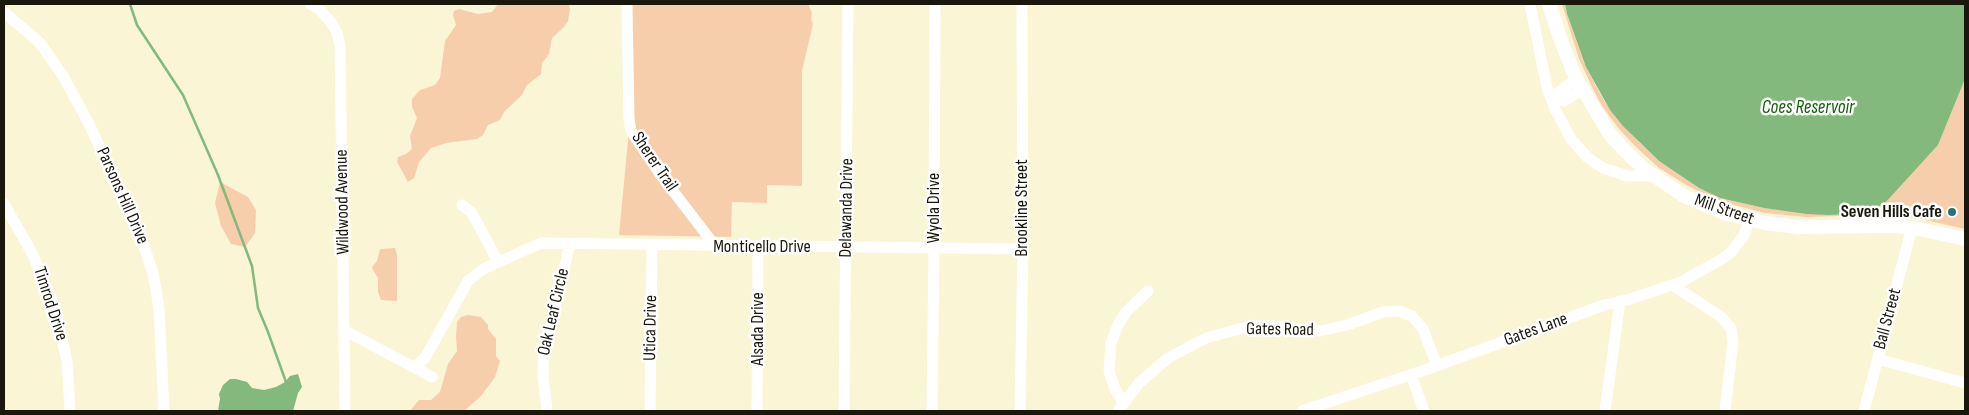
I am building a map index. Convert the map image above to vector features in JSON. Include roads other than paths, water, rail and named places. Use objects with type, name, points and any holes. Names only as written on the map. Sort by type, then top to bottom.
[{"type":"main road","name":"Mill Street","points":[[1540,4],[1561,41],[1580,84],[1610,133],[1624,151],[1654,176],[1684,196],[1705,206],[1750,220],[1798,227],[1912,227],[1965,239]]},
{"type":"main road","name":"Mill Street","points":[[1549,4],[1561,41]]},
{"type":"street","name":"Wildwood Avenue","points":[[310,4],[319,9],[332,22],[340,45],[345,411]]},
{"type":"street","name":"Sherer Trail","points":[[626,4],[629,119],[631,131],[660,174],[716,246]]},
{"type":"street","name":"Delawanda Drive","points":[[844,411],[848,4]]},
{"type":"street","name":"Wyola Drive","points":[[932,411],[935,4]]},
{"type":"street","name":"Brookline Street","points":[[1020,411],[1023,249],[1022,4]]},
{"type":"street","points":[[1530,4],[1541,67],[1551,98],[1571,139],[1587,158],[1604,168],[1634,177],[1654,176]]},
{"type":"street","name":"Parsons Hill Drive","points":[[4,12],[39,42],[62,74],[88,122],[139,232],[153,273],[159,308],[164,411]]},
{"type":"street","points":[[1551,98],[1580,84]]},
{"type":"street","name":"Timrod Drive","points":[[4,204],[32,253],[54,305],[67,362],[70,411]]},
{"type":"street","points":[[462,205],[472,212],[498,262]]},
{"type":"street","name":"Gates Lane","points":[[1302,411],[1322,408],[1620,301],[1672,285],[1722,259],[1731,252],[1743,237],[1750,220]]},
{"type":"street","name":"Ball Street","points":[[1864,411],[1912,227]]},
{"type":"street","name":"Monticello Drive","points":[[415,367],[425,358],[468,281],[483,269],[540,244],[1023,249]]},
{"type":"street","name":"Oak Leaf Circle","points":[[547,410],[543,376],[544,352],[570,244]]},
{"type":"street","name":"Utica Drive","points":[[650,411],[652,246]]},
{"type":"street","name":"Alsada Drive","points":[[757,411],[758,247]]},
{"type":"street","points":[[1672,285],[1720,316],[1732,332],[1733,342],[1724,411]]},
{"type":"street","points":[[1120,407],[1109,371],[1111,343],[1122,318],[1131,306],[1148,291]]},
{"type":"street","points":[[1605,411],[1620,301]]},
{"type":"street","name":"Gates Road","points":[[1120,407],[1153,369],[1182,349],[1215,335],[1250,326],[1272,326],[1320,331],[1347,325],[1383,312],[1399,311],[1412,316],[1420,325],[1437,366]]},
{"type":"street","points":[[344,330],[432,377]]},
{"type":"street","points":[[1878,359],[1965,383]]},
{"type":"street","points":[[1412,375],[1424,411]]},
{"type":"water","name":"Coes Reservoir","points":[[1565,4],[1965,4],[1965,79],[1938,145],[1886,202],[1874,210],[1858,214],[1828,215],[1764,208],[1720,198],[1699,188],[1659,161],[1623,126],[1610,110],[1586,67]]},
{"type":"water","points":[[298,374],[302,387],[298,393],[293,411],[218,411],[219,394],[223,385],[230,379],[247,382],[252,388],[264,390],[276,387],[285,382],[290,376]]},
{"type":"waterway","points":[[130,4],[137,25],[183,95],[218,175],[252,266],[258,308],[286,382]]},
{"type":"place","name":"Seven Hills Cafe","points":[[1952,212]]}]
